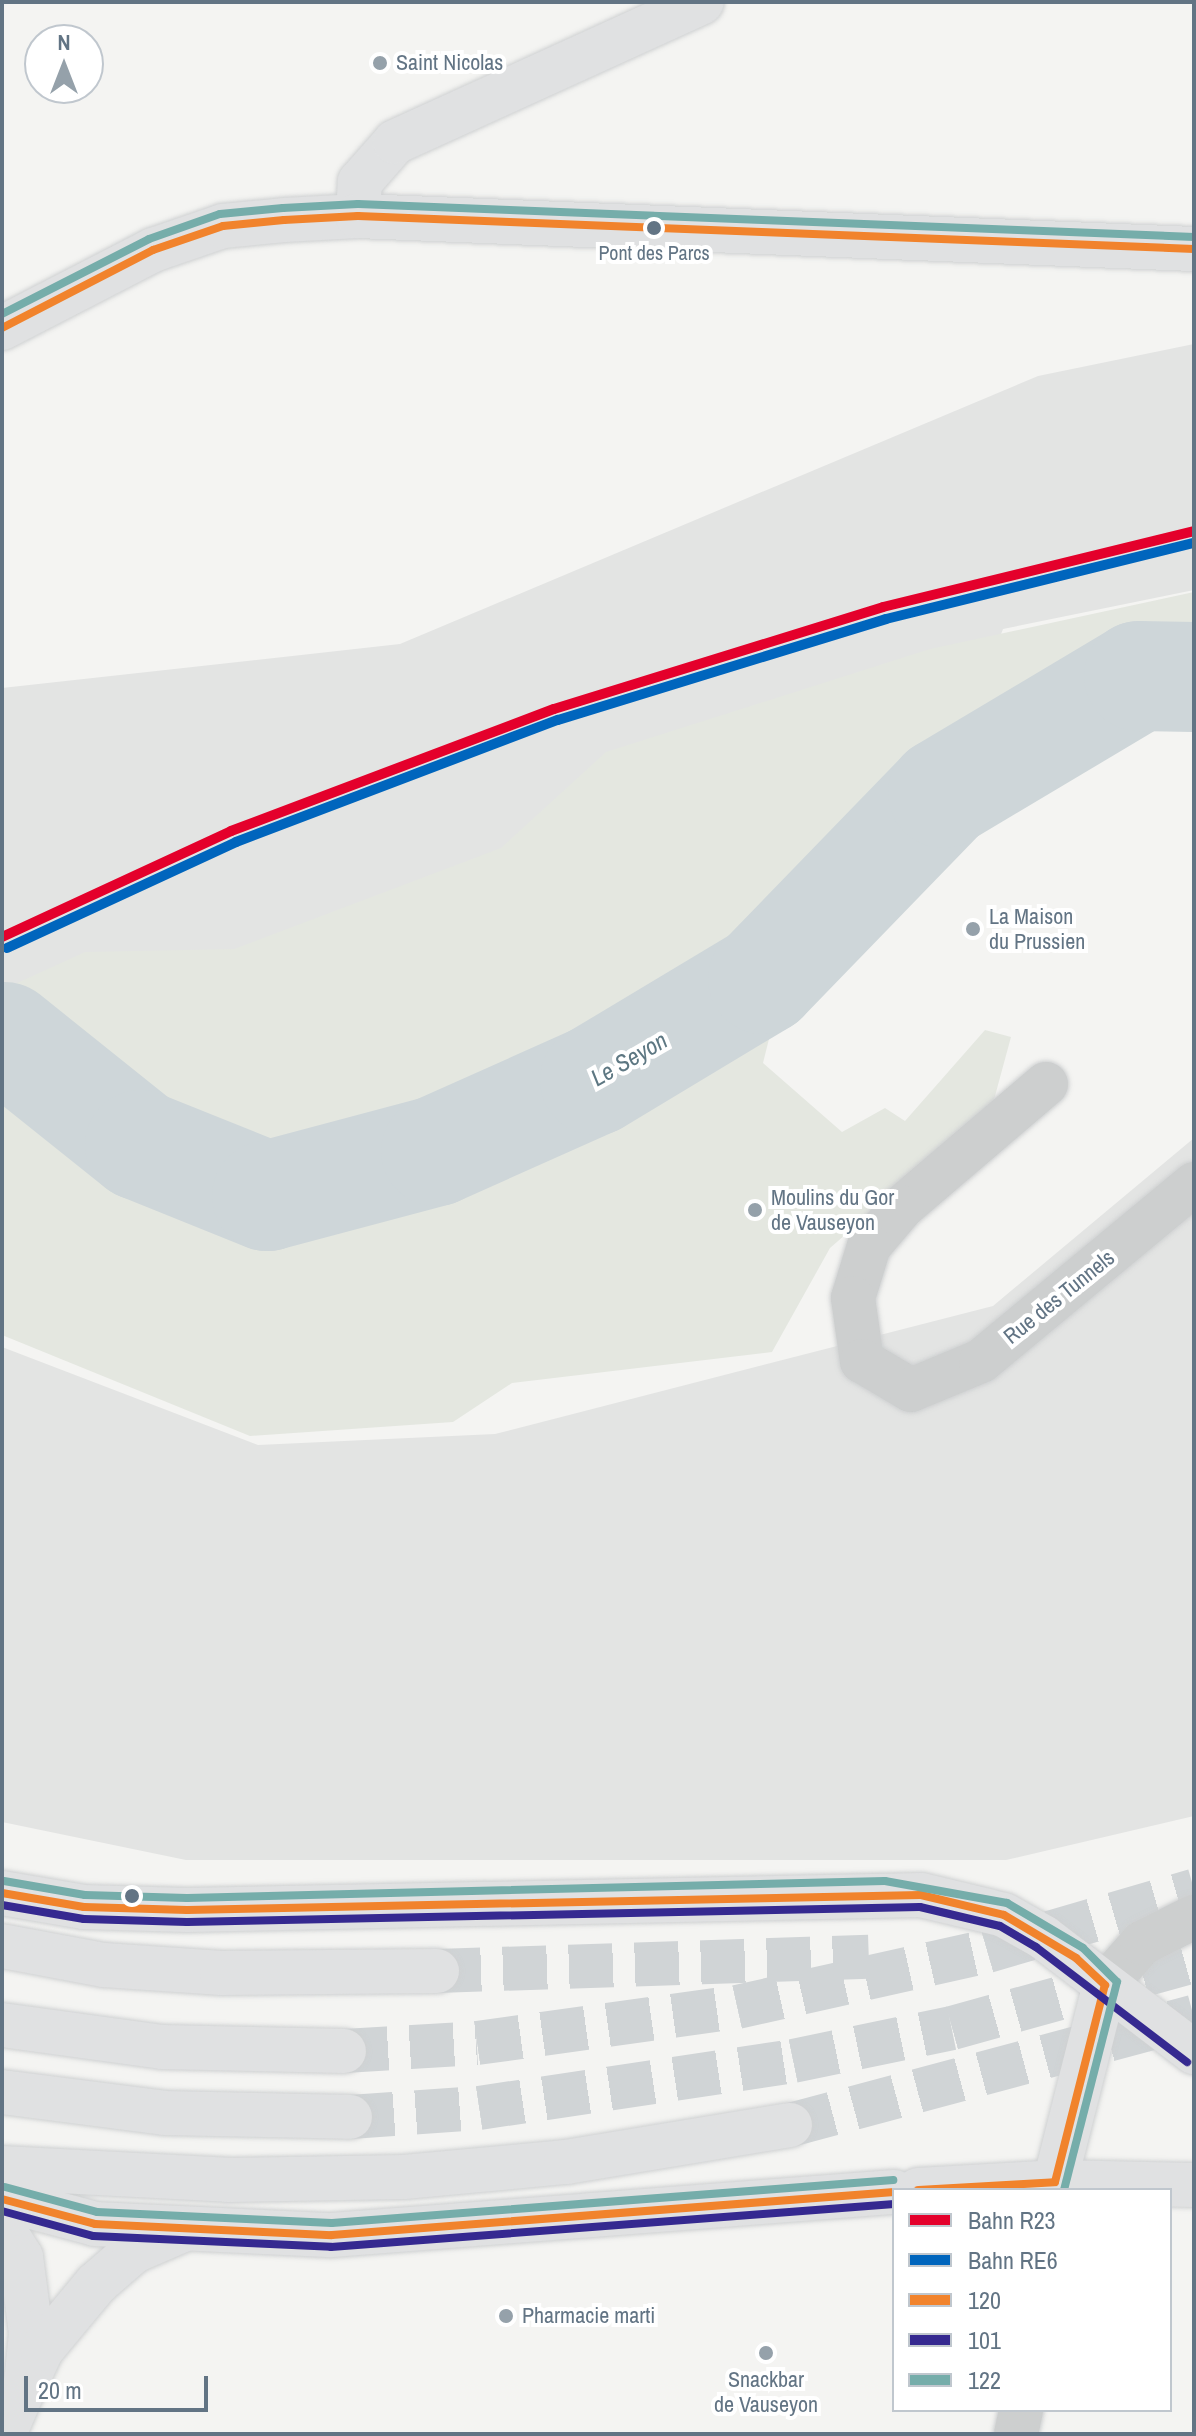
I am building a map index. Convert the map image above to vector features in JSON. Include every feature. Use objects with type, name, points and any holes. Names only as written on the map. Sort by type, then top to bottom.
[{"type":"main road","points":[[358,216],[360,182],[395,142],[702,2]]},
{"type":"main road","points":[[2,328],[153,250],[223,226],[358,216],[1194,249]]},
{"type":"main road","points":[[2,1893],[84,1907],[187,1910],[921,1895],[1004,1915],[1076,1958],[1105,1985],[1194,2052]]},
{"type":"main road","points":[[2,1946],[104,1965],[222,1973],[437,1971]]},
{"type":"main road","points":[[1055,2186],[1105,1985]]},
{"type":"main road","points":[[2,2025],[163,2047],[344,2051]]},
{"type":"main road","points":[[2,2092],[165,2113],[350,2117]]},
{"type":"main road","points":[[2,2168],[228,2180],[404,2177],[566,2162],[790,2125]]},
{"type":"main road","points":[[986,2188],[1194,2185]]},
{"type":"main road","points":[[2,2199],[95,2224],[332,2235],[892,2192]]},
{"type":"main road","points":[[2,2227],[21,2257],[30,2295],[26,2383]]},
{"type":"main road","points":[[4,2434],[42,2349],[96,2284],[134,2251],[188,2228]]},
{"type":"street","name":"Rue des Tunnels","points":[[1046,1084],[902,1207],[869,1246],[853,1298],[862,1361],[911,1390],[981,1361],[1194,1184]]},
{"type":"street","points":[[1105,1985],[1142,1943],[1194,1917]]},
{"type":"street","points":[[1016,2434],[1021,2412]]},
{"type":"shaded area","points":[[1194,344],[1194,590],[1003,629],[971,711],[2,1048],[2,688],[400,644],[1038,376]]},
{"type":"shaded area","points":[[1194,592],[1194,731],[1113,728],[983,789],[782,987],[763,1063],[842,1132],[885,1108],[905,1121],[985,1030],[1011,1037],[992,1107],[830,1248],[772,1352],[512,1383],[453,1422],[250,1436],[2,1335],[2,990],[85,952],[234,949],[501,848],[606,752],[930,649]]},
{"type":"shaded area","points":[[1194,1138],[1194,1816],[1006,1860],[186,1860],[2,1822],[2,1347],[258,1445],[495,1434],[993,1306]]},
{"type":"waterway","name":"Le Seyon","points":[[5,1037],[140,1145],[267,1196],[436,1151],[595,1080],[763,979],[943,793],[1139,676],[1194,677]]},
{"type":"tunnel","points":[[344,2051],[477,2043],[737,2007],[987,1951],[1194,1891]]},
{"type":"tunnel","points":[[437,1971],[869,1957]]},
{"type":"tunnel","points":[[350,2117],[479,2108],[793,2061],[952,2028],[1194,1961]]},
{"type":"tunnel","points":[[790,2125],[1194,2017]]},
{"type":"rail line","name":"R23","points":[[2,937],[231,831],[554,709],[883,607],[1194,531]]},
{"type":"rail line","name":"RE6","points":[[7,948],[236,842],[558,720],[886,619],[1194,543]]},
{"type":"transit line","name":"122","points":[[2,314],[149,239],[220,214],[283,208],[358,204],[1194,237]]},
{"type":"transit line","name":"120","points":[[2,328],[153,250],[223,226],[284,220],[358,216],[1194,249]]},
{"type":"transit line","name":"122","points":[[4,1881],[85,1895],[187,1898],[885,1881],[1007,1903],[1083,1948],[1117,1982],[1065,2188]]},
{"type":"transit line","name":"120","points":[[2,1893],[84,1907],[187,1910],[921,1895],[1004,1915],[1076,1958],[1105,1985]]},
{"type":"transit line","name":"101","points":[[2,1905],[84,1919],[187,1922],[920,1907],[1000,1926],[1036,1947],[1187,2062]]},
{"type":"transit line","name":"120","points":[[1055,2182],[1105,1985]]},
{"type":"transit line","name":"122","points":[[5,2187],[97,2212],[332,2223],[893,2180]]},
{"type":"transit line","name":"120","points":[[952,2188],[1055,2182]]},
{"type":"transit line","name":"120","points":[[2,2199],[95,2224],[332,2235],[892,2192]]},
{"type":"transit line","name":"101","points":[[2,2211],[93,2236],[331,2247],[892,2204]]},
{"type":"place","name":"Saint Nicolas","points":[[380,63]]},
{"type":"place","name":"Pont des Parcs","points":[[654,228]]},
{"type":"place","name":"La Maison du Prussien","points":[[973,929]]},
{"type":"place","name":"Moulins du Gor de Vauseyon","points":[[755,1210]]},
{"type":"place","name":"Pharmacie marti","points":[[506,2316]]},
{"type":"place","name":"Snackbar de Vauseyon","points":[[766,2353]]}]
